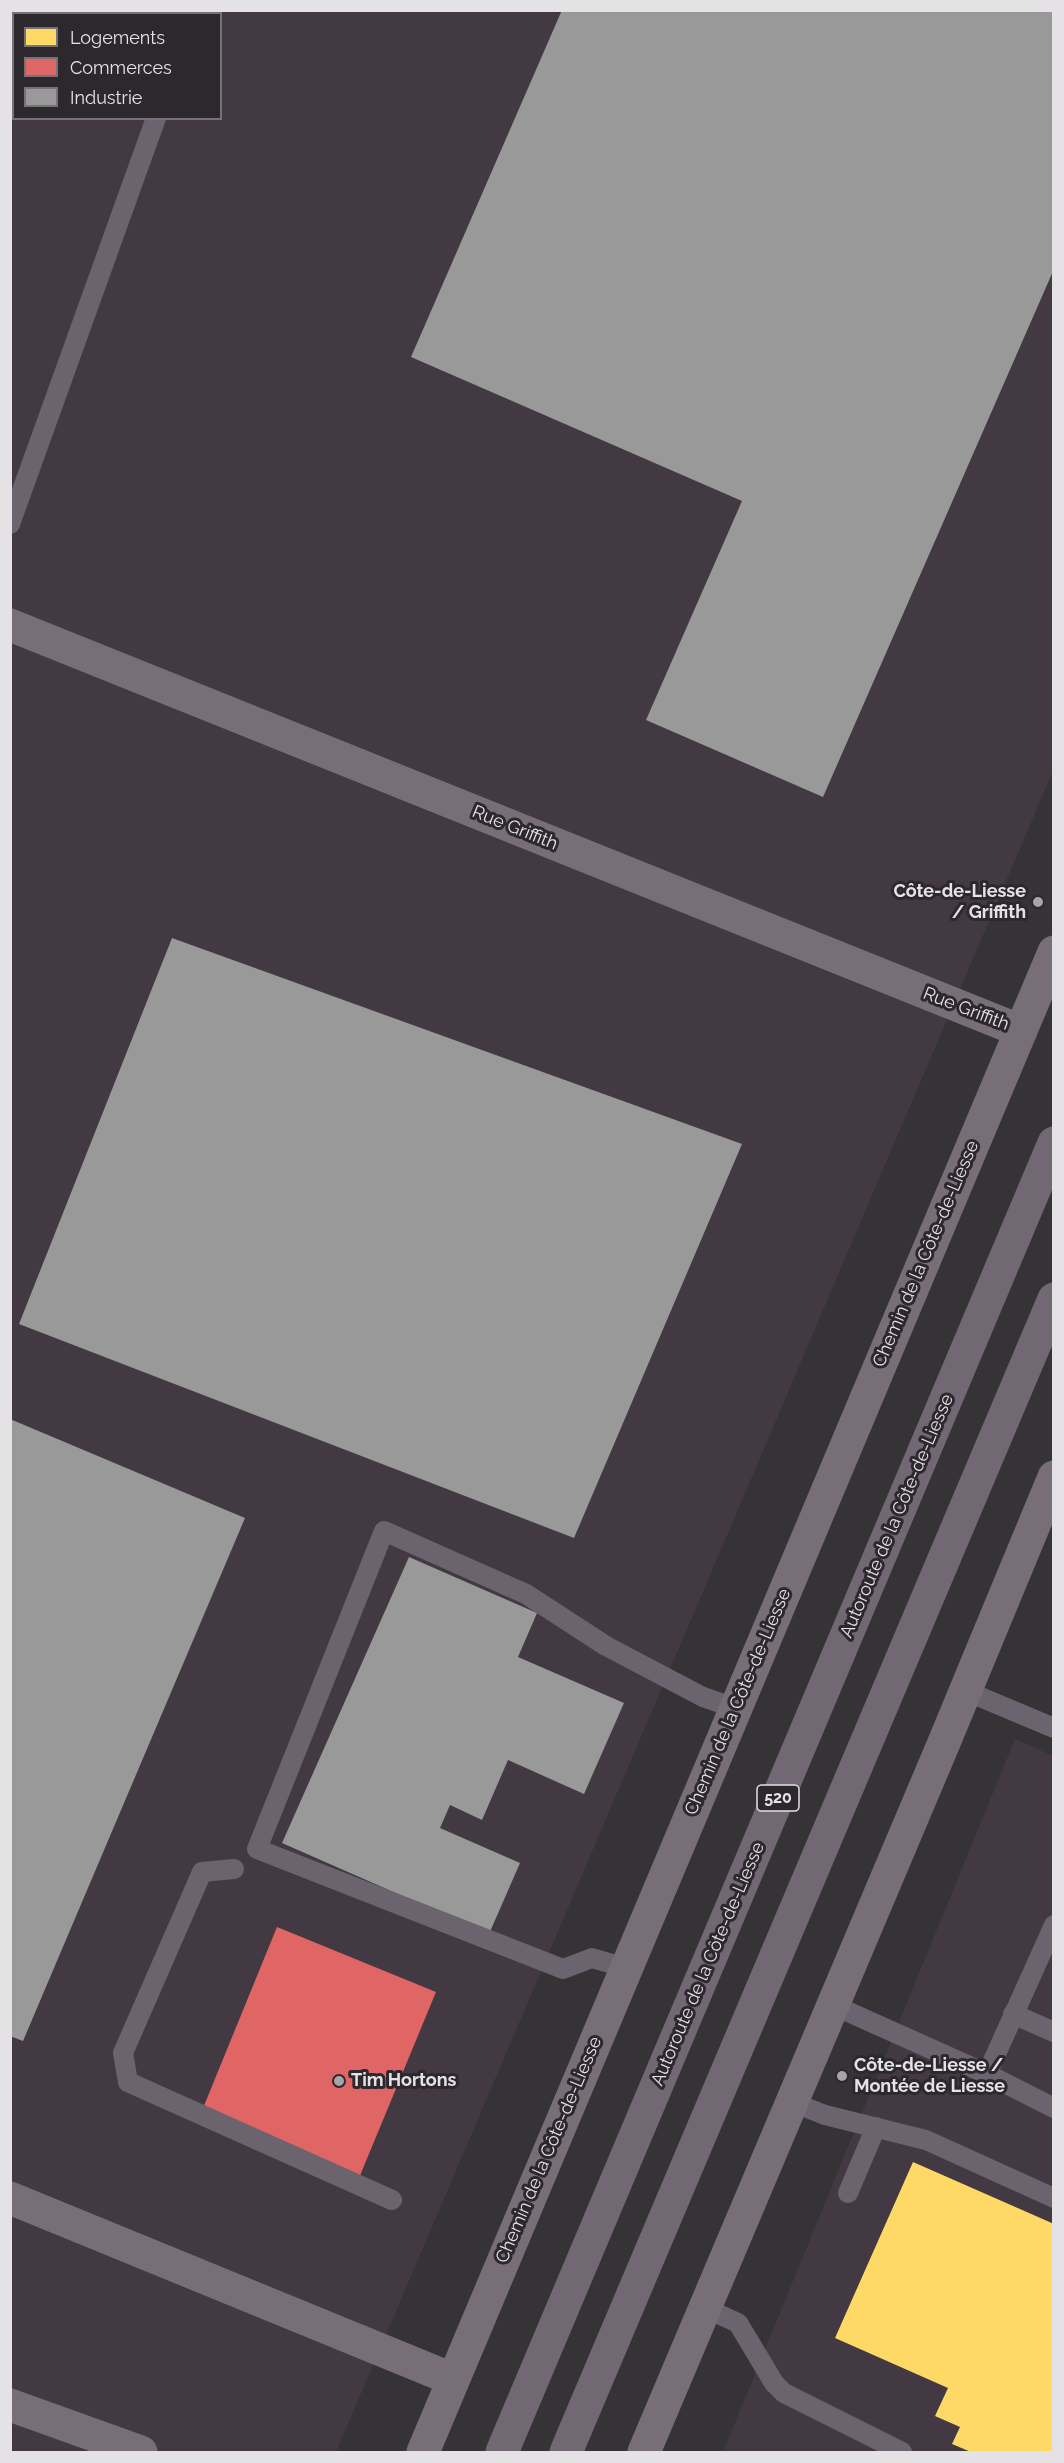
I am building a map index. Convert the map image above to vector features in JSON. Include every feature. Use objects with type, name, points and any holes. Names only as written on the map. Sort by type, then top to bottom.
[{"type":"highway","name":"Autoroute de la Côte-de-Liesse","points":[[502,2452],[1053,1143]]},
{"type":"highway","points":[[566,2452],[1053,1299]]},
{"type":"main road","name":"Rue Griffith","points":[[10,625],[1020,1031]]},
{"type":"main road","name":"Chemin de la Côte-de-Liesse","points":[[424,2451],[452,2379],[1053,952]]},
{"type":"main road","points":[[644,2452],[966,1691],[1053,1477]]},
{"type":"main road","points":[[10,2198],[452,2379]]},
{"type":"main road","points":[[10,2404],[141,2452]]},
{"type":"lane","points":[[10,524],[155,120]]},
{"type":"lane","points":[[626,1968],[592,1958],[563,1969],[257,1849],[384,1530],[526,1594],[606,1646],[703,1697],[735,1708]]},
{"type":"lane","points":[[966,1691],[1052,1724]]},
{"type":"lane","points":[[234,1869],[202,1872],[123,2054],[128,2082],[392,2200]]},
{"type":"lane","points":[[987,2074],[1053,1925]]},
{"type":"lane","points":[[833,2005],[987,2074],[1053,2108]]},
{"type":"lane","points":[[1013,2014],[1053,2032]]},
{"type":"lane","points":[[792,2102],[825,2115],[926,2140],[1053,2198]]},
{"type":"lane","points":[[848,2193],[876,2127]]},
{"type":"lane","points":[[705,2308],[738,2323],[767,2373],[784,2393],[902,2452]]},
{"type":"shaded area","points":[[11,11],[1053,11],[1053,771],[336,2452],[11,2452]]},
{"type":"shaded area","points":[[1015,1739],[1053,1756],[1053,2452],[723,2452]]},
{"type":"building: Logements","points":[[913,2162],[1054,2224],[1054,2452],[971,2452],[952,2444],[960,2427],[935,2416],[948,2388],[835,2338]]},
{"type":"building: Commerces","points":[[277,1927],[436,1992],[359,2178],[201,2113]]},
{"type":"building: Industrie","points":[[10,10],[56,10],[55,12],[12,12],[11,118]]},
{"type":"building: Industrie","points":[[562,10],[1054,10],[1054,269],[823,797],[646,720],[742,501],[411,357]]},
{"type":"building: Industrie","points":[[172,938],[742,1144],[574,1538],[19,1324]]},
{"type":"building: Industrie","points":[[10,1419],[245,1518],[23,2041],[10,2036]]},
{"type":"building: Industrie","points":[[409,1557],[537,1613],[518,1657],[624,1703],[584,1794],[508,1760],[482,1820],[450,1805],[440,1828],[520,1863],[489,1934],[282,1843]]},
{"type":"place","name":"Côte-de-Liesse / Griffith","points":[[1038,902]]},
{"type":"place","name":"Côte-de-Liesse / Montée de Liesse","points":[[842,2076]]},
{"type":"place","name":"Tim Hortons","points":[[339,2081]]}]
